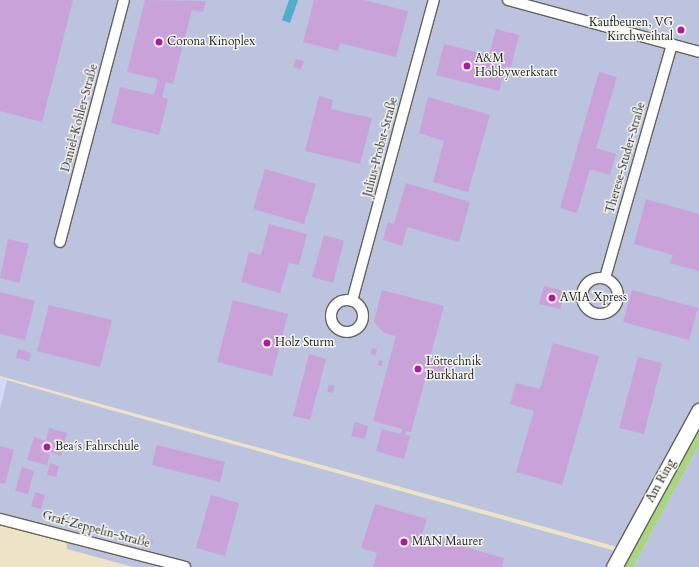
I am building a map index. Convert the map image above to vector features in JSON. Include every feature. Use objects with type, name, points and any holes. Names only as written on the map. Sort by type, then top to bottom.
[{"type":"street","name":"Daniel-Kohler-Straße","points":[[60,242],[124,0]]},
{"type":"street","name":"Julius-Probst-Straße","points":[[352,301],[434,0]]},
{"type":"street","points":[[508,0],[699,52]]},
{"type":"street","name":"Therese-Studer-Straße","points":[[605,278],[672,45]]},
{"type":"street","name":"Am Ring","points":[[614,567],[699,411]]},
{"type":"street","name":"Graf-Zeppelin-Straße","points":[[0,519],[185,567]]},
{"type":"shaded area","points":[[0,0],[699,0],[699,405],[621,548],[0,376]]},
{"type":"shaded area","points":[[0,378],[7,380],[0,409]]},
{"type":"shaded area","points":[[7,380],[619,552],[610,567],[133,567],[67,549],[66,537],[0,521],[0,409]]},
{"type":"shaded area","points":[[699,445],[699,567],[633,567]]},
{"type":"green space","points":[[699,420],[699,445],[633,567],[621,567]]},
{"type":"water","points":[[289,0],[298,0],[290,23],[282,20]]},
{"type":"building","points":[[0,0],[73,0],[42,122],[0,111]]},
{"type":"building","name":"Corona Kinoplex","points":[[145,0],[206,1],[203,12],[192,10],[173,84],[166,82],[162,97],[168,99],[159,135],[111,123],[120,87],[154,95],[158,79],[127,72]]},
{"type":"building","points":[[314,0],[364,0],[408,11],[396,57],[340,43],[338,51],[303,42]]},
{"type":"building","points":[[496,29],[519,35],[511,67],[506,66],[499,91],[436,75],[444,44],[489,55]]},
{"type":"building","points":[[296,59],[304,61],[301,69],[293,67]]},
{"type":"building","points":[[599,72],[617,77],[596,148],[616,154],[610,175],[590,169],[577,213],[560,208]]},
{"type":"building","points":[[319,96],[333,100],[331,109],[372,118],[360,164],[305,151]]},
{"type":"building","points":[[428,97],[490,115],[468,192],[433,182],[444,141],[419,133]]},
{"type":"building","points":[[265,169],[316,184],[304,224],[253,209]]},
{"type":"building","points":[[406,183],[470,202],[459,242],[407,227],[402,246],[383,240],[388,222],[394,224]]},
{"type":"building","points":[[646,199],[699,214],[699,271],[670,263],[673,255],[634,244]]},
{"type":"building","points":[[269,224],[307,234],[299,265],[289,263],[280,293],[241,282],[249,252],[261,255]]},
{"type":"building","points":[[324,235],[344,241],[333,283],[312,277]]},
{"type":"building","points":[[8,239],[29,244],[19,283],[0,278]]},
{"type":"building","name":"AVIA Xpress","points":[[544,286],[565,291],[560,309],[539,304]]},
{"type":"building","name":"Löttechnik Burkhard","points":[[382,290],[444,306],[430,357],[451,363],[446,381],[426,376],[411,432],[406,431],[405,435],[410,436],[404,459],[376,451],[382,429],[401,434],[402,429],[373,421],[396,336],[384,333],[374,321]]},
{"type":"building","points":[[632,290],[698,308],[689,340],[623,322]]},
{"type":"building","points":[[0,292],[35,301],[25,340],[0,334]]},
{"type":"building","points":[[233,300],[288,314],[272,376],[217,362]]},
{"type":"building","points":[[49,305],[112,320],[100,367],[37,351]]},
{"type":"building","points":[[553,343],[599,356],[562,485],[516,472],[534,411],[510,404],[516,383],[540,389]]},
{"type":"building","points":[[372,348],[377,349],[376,355],[371,354]]},
{"type":"building","points":[[18,349],[31,353],[29,361],[16,358]]},
{"type":"building","points":[[309,354],[326,359],[310,420],[293,416]]},
{"type":"building","points":[[638,357],[662,363],[644,434],[619,428]]},
{"type":"building","points":[[379,360],[383,361],[382,366],[377,365]]},
{"type":"building","points":[[329,385],[335,386],[333,393],[327,392]]},
{"type":"building","points":[[355,422],[368,426],[365,439],[351,436]]},
{"type":"building","name":"Bea´s Fahrschule","points":[[49,428],[67,433],[61,456],[50,452],[47,465],[27,460],[34,437],[46,441]]},
{"type":"building","points":[[157,445],[225,462],[220,482],[152,465]]},
{"type":"building","points":[[0,446],[14,450],[5,484],[0,483]]},
{"type":"building","points":[[50,463],[59,466],[56,477],[47,475]]},
{"type":"building","points":[[22,467],[34,471],[28,494],[15,491]]},
{"type":"building","points":[[35,492],[45,495],[41,509],[31,506]]},
{"type":"building","points":[[211,495],[239,503],[225,556],[196,548]]},
{"type":"building","name":"MAN Maurer","points":[[375,504],[427,519],[422,535],[504,558],[502,567],[373,567],[377,553],[361,548]]},
{"type":"building","points":[[142,537],[153,540],[152,545],[141,543]]},
{"type":"place","name":"Kaufbeuren, VG Kirchweihtal","points":[[681,30]]},
{"type":"place","name":"Corona Kinoplex","points":[[159,42]]},
{"type":"place","name":"A&M Hobbywerkstatt","points":[[467,66]]},
{"type":"place","name":"AVIA Xpress","points":[[552,298]]},
{"type":"place","name":"Holz Sturm","points":[[267,343]]},
{"type":"place","name":"Löttechnik Burkhard","points":[[418,369]]},
{"type":"place","name":"Bea´s Fahrschule","points":[[47,447]]},
{"type":"place","name":"MAN Maurer","points":[[404,542]]}]
